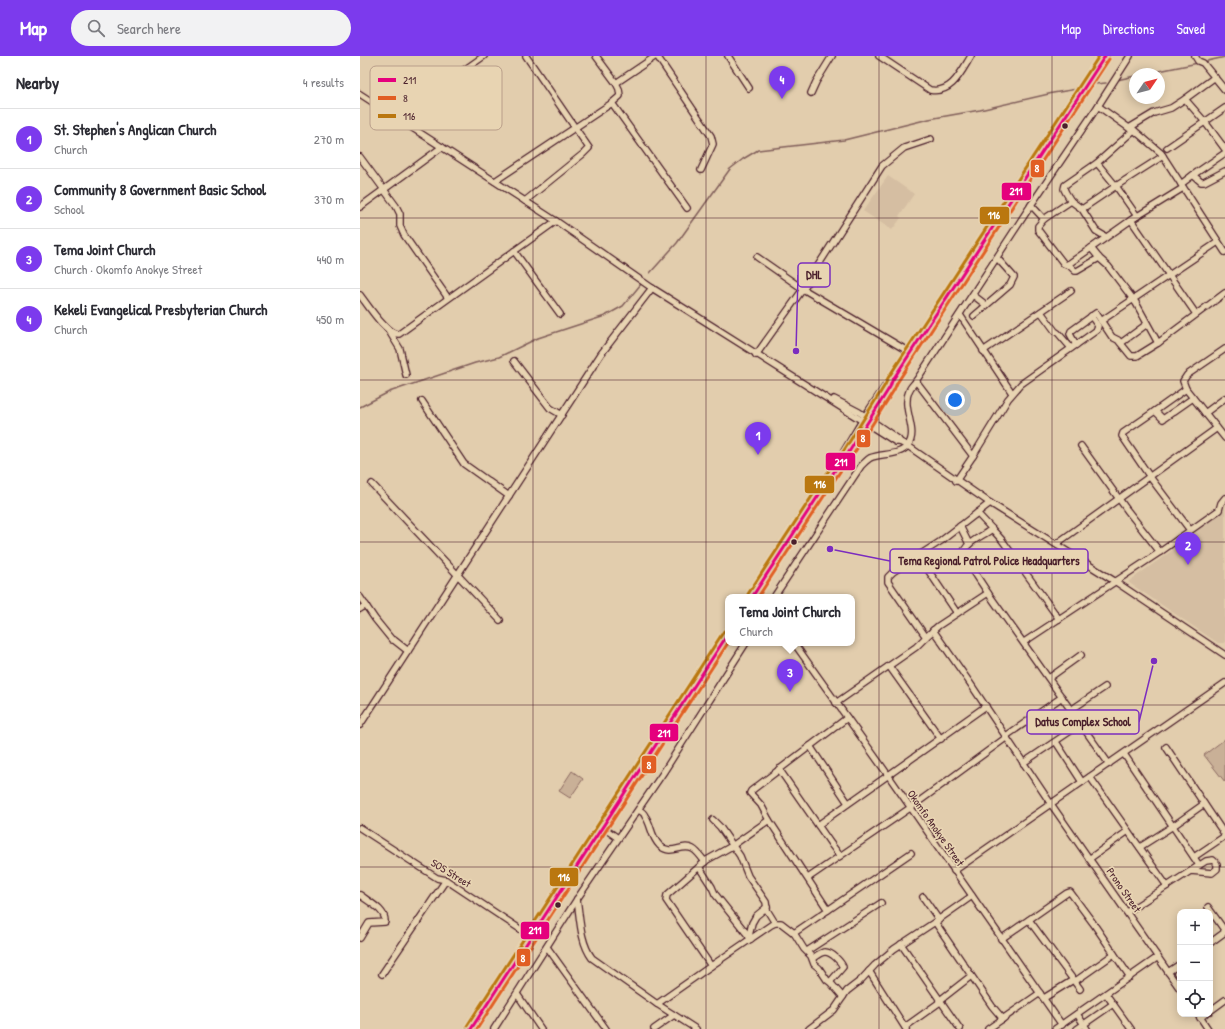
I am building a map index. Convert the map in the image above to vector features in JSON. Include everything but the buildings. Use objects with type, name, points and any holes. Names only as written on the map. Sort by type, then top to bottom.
[{"type":"main road","points":[[754,594],[843,458],[844,453],[867,420],[887,385],[892,381],[911,353],[1106,56]]},
{"type":"main road","points":[[471,1029],[725,639]]},
{"type":"street","points":[[472,56],[476,61]]},
{"type":"street","points":[[469,66],[484,56]]},
{"type":"street","points":[[525,201],[588,151],[589,148],[526,56]]},
{"type":"street","points":[[495,181],[576,128],[620,96],[619,89],[596,56]]},
{"type":"street","points":[[616,84],[656,56],[711,136],[712,144],[701,170]]},
{"type":"street","points":[[728,56],[749,88]]},
{"type":"street","points":[[811,93],[832,56]]},
{"type":"street","points":[[879,56],[930,90],[938,91],[951,85],[957,79],[971,56]]},
{"type":"street","points":[[776,594],[861,466],[871,458],[900,451],[908,446],[912,436],[908,416],[907,400],[909,390],[1130,56]]},
{"type":"street","points":[[1198,60],[1215,77],[1225,90]]},
{"type":"street","points":[[1106,237],[1096,231],[1082,209],[1071,201],[1066,193],[1065,185],[1097,163],[1131,129],[1154,113],[1171,108],[1186,99],[1215,77]]},
{"type":"street","points":[[360,94],[370,101]]},
{"type":"street","points":[[1186,99],[1225,149]]},
{"type":"street","points":[[612,103],[687,208]]},
{"type":"street","points":[[1098,106],[1131,129],[1161,153],[1225,252]]},
{"type":"street","points":[[1167,148],[1225,108]]},
{"type":"street","points":[[415,130],[556,221],[652,288],[828,398],[848,406],[867,420],[898,439],[900,442],[908,446],[956,481],[1116,582],[1225,655]]},
{"type":"street","points":[[756,354],[803,289],[882,166],[904,148],[931,139]]},
{"type":"street","points":[[360,207],[442,147]]},
{"type":"street","points":[[1068,264],[1182,186],[1193,174],[1225,153]]},
{"type":"street","points":[[1082,209],[1163,156]]},
{"type":"street","points":[[360,157],[396,206],[400,214],[400,226],[404,235],[448,298]]},
{"type":"street","points":[[1097,163],[1116,186],[1137,216],[1132,219]]},
{"type":"street","points":[[1193,174],[1201,182],[1204,182],[1225,171]]},
{"type":"street","points":[[1071,201],[1044,219],[1038,226],[1038,230],[1064,264],[1068,264],[1076,271],[1099,258]]},
{"type":"street","points":[[1031,205],[1044,219]]},
{"type":"street","points":[[1132,219],[1196,314]]},
{"type":"street","points":[[388,331],[396,335],[399,334],[556,221]]},
{"type":"street","points":[[1101,321],[1218,242]]},
{"type":"street","points":[[1091,248],[1108,266],[1133,299],[1158,343]]},
{"type":"street","points":[[514,251],[560,314]]},
{"type":"street","points":[[757,257],[803,289],[911,353]]},
{"type":"street","points":[[974,316],[1013,282],[1014,277],[997,258]]},
{"type":"street","points":[[360,725],[601,354],[652,288]]},
{"type":"street","points":[[983,351],[1071,291]]},
{"type":"street","points":[[1073,346],[1070,334],[1096,313],[1112,337],[1121,343],[1131,356],[1134,356],[1158,343],[1225,293]]},
{"type":"street","points":[[360,295],[400,349],[406,375]]},
{"type":"street","points":[[973,295],[986,305]]},
{"type":"street","points":[[1041,312],[1055,331],[1073,346]]},
{"type":"street","points":[[960,315],[1012,394]]},
{"type":"street","points":[[956,481],[1012,394],[1021,384],[1098,328],[1091,316]]},
{"type":"street","points":[[1121,343],[1147,324]]},
{"type":"street","points":[[1225,349],[1187,375],[1183,381],[1186,389],[1225,438]]},
{"type":"street","points":[[514,361],[550,408],[562,415]]},
{"type":"street","points":[[916,381],[973,456]]},
{"type":"street","points":[[1186,389],[1122,434],[1150,477],[1190,530]]},
{"type":"street","points":[[1155,411],[1163,419],[1193,398]]},
{"type":"street","points":[[1205,412],[1225,398]]},
{"type":"street","points":[[422,401],[464,464],[509,496]]},
{"type":"street","points":[[1056,544],[1217,428]]},
{"type":"street","points":[[1081,446],[1119,499],[1160,552]]},
{"type":"street","points":[[372,484],[500,620]]},
{"type":"street","points":[[1024,642],[1116,582],[1219,510],[1221,503],[1225,498]]},
{"type":"street","points":[[926,637],[888,582],[888,577],[990,503]]},
{"type":"street","points":[[977,513],[1002,540],[1059,619]]},
{"type":"street","points":[[960,526],[969,544]]},
{"type":"street","points":[[992,529],[969,544],[963,555],[988,593],[1109,764]]},
{"type":"street","points":[[926,567],[957,613]]},
{"type":"street","points":[[836,703],[916,646],[933,630],[988,593]]},
{"type":"street","points":[[360,597],[392,640],[408,651]]},
{"type":"street","points":[[360,609],[366,605]]},
{"type":"street","name":"Prono Street","points":[[933,630],[986,706],[1051,804],[1177,985]]},
{"type":"street","points":[[494,1029],[577,899],[638,810],[744,646]]},
{"type":"street","name":"Okomfo Anokye Street","points":[[796,646],[1062,1025]]},
{"type":"street","points":[[1049,678],[1081,655]]},
{"type":"street","points":[[889,666],[941,739]]},
{"type":"street","points":[[954,871],[1225,683]]},
{"type":"street","points":[[1071,710],[1105,687]]},
{"type":"street","points":[[808,878],[910,808],[1062,697]]},
{"type":"street","points":[[818,825],[986,706]]},
{"type":"street","points":[[828,910],[760,805],[750,793],[751,790],[847,718]]},
{"type":"street","points":[[1023,763],[1081,724]]},
{"type":"street","points":[[1056,742],[1082,782]]},
{"type":"street","points":[[810,746],[848,803]]},
{"type":"street","points":[[1166,747],[1225,835],[1194,857]]},
{"type":"street","points":[[1124,754],[1200,865]]},
{"type":"street","points":[[779,769],[840,856]]},
{"type":"street","points":[[1090,776],[1167,886]]},
{"type":"street","points":[[1140,847],[1204,804]]},
{"type":"street","points":[[638,810],[645,816],[654,838],[661,846],[667,850],[676,850],[686,847],[693,849],[705,862]]},
{"type":"street","points":[[712,820],[720,827],[741,858],[750,879],[765,900],[767,910],[775,923]]},
{"type":"street","points":[[711,966],[666,900],[668,895],[705,862],[732,846],[769,820]]},
{"type":"street","points":[[602,827],[618,838]]},
{"type":"street","name":"SOS Street","points":[[360,828],[437,878],[446,880],[532,937]]},
{"type":"street","points":[[1089,859],[1128,831]]},
{"type":"street","points":[[794,933],[912,853]]},
{"type":"street","points":[[1127,912],[1191,870],[1206,861],[1213,860],[1218,867],[1216,871],[1212,873],[1191,870]]},
{"type":"street","points":[[699,867],[715,894],[750,937]]},
{"type":"street","points":[[382,974],[446,880]]},
{"type":"street","points":[[1002,939],[1070,892],[1130,977]]},
{"type":"street","points":[[360,895],[382,912],[385,917],[385,922],[369,923],[360,938]]},
{"type":"street","points":[[809,1029],[834,1010],[850,989],[864,978],[875,965],[901,944],[972,896]]},
{"type":"street","points":[[923,897],[972,976],[1002,1019]]},
{"type":"street","points":[[577,899],[585,943],[592,958],[657,1004],[696,1029]]},
{"type":"street","points":[[807,951],[881,903]]},
{"type":"street","points":[[750,937],[752,923],[756,916],[767,907]]},
{"type":"street","points":[[1208,907],[1225,932],[1213,940]]},
{"type":"street","points":[[1029,920],[1080,989]]},
{"type":"street","points":[[657,1004],[750,937],[775,923],[781,923],[794,933],[812,958],[814,964],[843,997]]},
{"type":"street","points":[[901,944],[960,1029]]},
{"type":"street","points":[[547,947],[606,1029]]},
{"type":"street","points":[[812,958],[823,952],[827,952],[841,963],[843,967],[830,982]]},
{"type":"street","points":[[988,1029],[1042,995],[1073,980],[1077,980],[1114,954]]},
{"type":"street","points":[[1055,1029],[1158,958]]},
{"type":"street","points":[[1168,972],[1177,966]]},
{"type":"street","points":[[869,971],[905,1028],[972,976]]},
{"type":"street","points":[[517,994],[542,1029]]},
{"type":"street","points":[[1106,994],[1130,1029]]},
{"type":"street","points":[[1213,1009],[1225,1000]]},
{"type":"street","points":[[1077,1029],[1086,1027],[1113,1004]]},
{"type":"street","points":[[1077,1014],[1086,1027]]},
{"type":"street","points":[[654,1029],[674,1015]]},
{"type":"street","points":[[1202,1017],[1208,1029]]},
{"type":"shaded area","points":[[888,176],[914,194],[899,216],[901,218],[892,230],[863,211]]},
{"type":"shaded area","points":[[1225,508],[1225,643],[1218,643],[1128,582],[1174,549]]},
{"type":"shaded area","points":[[1225,739],[1225,782],[1204,755]]},
{"type":"shaded area","points":[[572,771],[583,779],[570,798],[559,791]]},
{"type":"waterway","points":[[1203,62],[1225,57]]},
{"type":"waterway","points":[[1165,70],[1198,63]]},
{"type":"waterway","points":[[1117,80],[1129,77]]},
{"type":"waterway","points":[[1095,84],[1106,83]]},
{"type":"waterway","points":[[650,273],[677,243],[730,169],[758,150],[844,140],[929,119],[980,110],[1077,89]]},
{"type":"waterway","points":[[360,407],[389,392],[475,363],[499,357],[538,338],[605,316],[623,306],[641,284]]},
{"type":"transit line","name":"116","points":[[748,594],[839,455],[843,452],[888,378],[1099,56]]},
{"type":"transit line","name":"211","points":[[754,594],[843,458],[847,455],[890,387],[892,381],[1105,56]]},
{"type":"transit line","name":"8","points":[[760,594],[847,461],[851,458],[897,383],[1109,59]]},
{"type":"transit line","name":"116","points":[[467,1026],[724,631]]},
{"type":"transit line","name":"211","points":[[471,1029],[725,639]]},
{"type":"transit line","name":"8","points":[[477,1029],[726,646]]},
{"type":"place","name":"Kekeli Evangelical Presbyterian Church","points":[[782,99]]},
{"type":"place","name":"DHL","points":[[796,351]]},
{"type":"place","name":"St. Stephen's Anglican Church","points":[[758,455]]},
{"type":"place","name":"Tema Regional Patrol Police Headquarters","points":[[830,549]]},
{"type":"place","name":"Community 8 Government Basic School","points":[[1188,565]]},
{"type":"place","name":"Datus Complex School","points":[[1154,661]]},
{"type":"place","name":"Tema Joint Church","points":[[790,692]]}]
